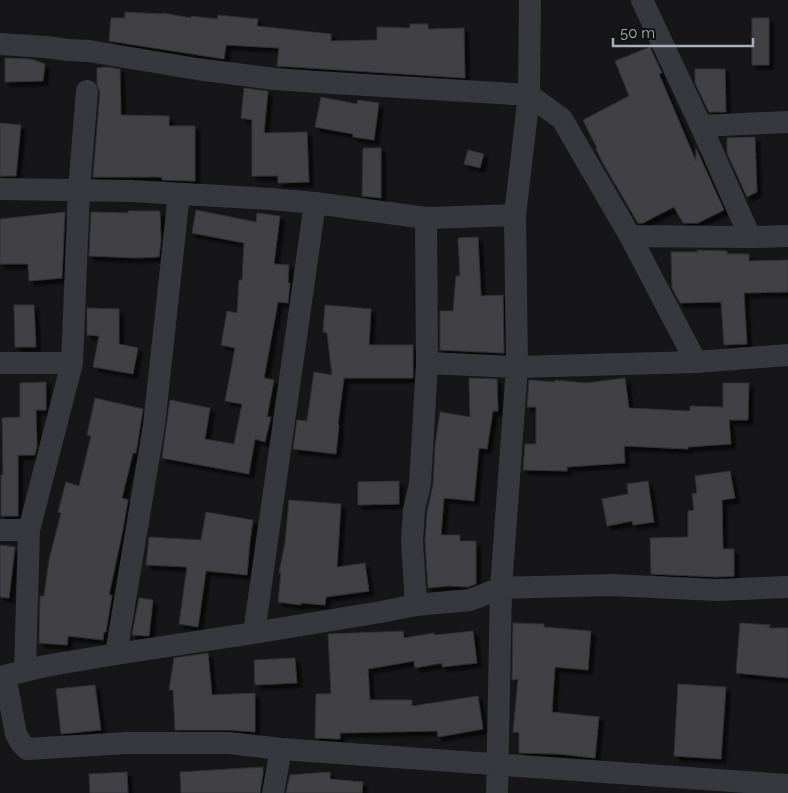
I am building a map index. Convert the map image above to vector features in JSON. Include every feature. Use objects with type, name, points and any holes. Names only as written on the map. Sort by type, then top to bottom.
[{"type":"street","points":[[497,793],[501,588],[517,367],[515,214],[529,95],[530,0]]},
{"type":"street","points":[[642,0],[750,237]]},
{"type":"street","points":[[0,44],[89,51],[197,69],[275,79],[529,95],[562,119],[630,236],[696,362]]},
{"type":"street","points":[[86,91],[79,190],[72,363],[30,530],[10,675],[16,734],[21,743],[28,749],[127,743],[229,743],[281,749],[788,785]]},
{"type":"street","points":[[701,126],[788,122]]},
{"type":"street","points":[[0,189],[131,191],[271,199],[426,218],[515,214]]},
{"type":"street","points":[[116,654],[154,425],[179,194]]},
{"type":"street","points":[[254,633],[315,203]]},
{"type":"street","points":[[416,606],[412,541],[414,510],[420,484],[427,363],[426,218]]},
{"type":"street","points":[[630,236],[788,236]]},
{"type":"street","points":[[427,363],[517,367],[696,362],[788,355]]},
{"type":"street","points":[[0,363],[72,363]]},
{"type":"street","points":[[0,530],[30,530]]},
{"type":"street","points":[[10,675],[116,654],[416,606],[470,600],[501,588],[612,585],[717,590],[788,587]]},
{"type":"street","points":[[273,793],[281,749]]},
{"type":"building","points":[[125,12],[163,13],[191,18],[191,16],[217,19],[218,15],[258,19],[257,26],[331,34],[331,41],[377,40],[377,27],[410,28],[410,24],[428,24],[428,29],[464,28],[465,78],[277,66],[279,48],[226,45],[224,59],[109,41],[111,18],[125,18]]},
{"type":"building","points":[[752,18],[769,18],[769,65],[752,65]]},
{"type":"building","points":[[650,47],[662,73],[659,74],[696,161],[696,148],[724,210],[698,223],[683,223],[674,207],[643,223],[638,223],[604,165],[583,120],[629,96],[615,61]]},
{"type":"building","points":[[5,58],[31,59],[45,64],[43,81],[5,82]]},
{"type":"building","points":[[97,68],[120,69],[121,115],[169,116],[169,126],[195,126],[195,181],[162,180],[162,177],[93,177],[100,92],[97,84]]},
{"type":"building","points":[[695,69],[725,69],[726,112],[709,112],[695,83]]},
{"type":"building","points":[[244,88],[268,91],[264,133],[307,132],[309,182],[278,183],[278,176],[252,176],[252,120],[241,118]]},
{"type":"building","points":[[321,97],[357,104],[358,100],[379,103],[374,140],[353,137],[353,134],[315,127]]},
{"type":"building","points":[[0,123],[21,125],[16,176],[0,176]]},
{"type":"building","points":[[755,137],[757,192],[747,197],[727,153],[727,138]]},
{"type":"building","points":[[363,148],[381,148],[381,198],[362,196]]},
{"type":"building","points":[[468,150],[484,154],[480,168],[464,164]]},
{"type":"building","points":[[196,210],[256,222],[257,213],[280,216],[274,264],[289,265],[288,303],[278,302],[264,378],[274,380],[267,417],[271,417],[265,442],[255,439],[249,474],[162,458],[170,400],[210,408],[205,439],[234,444],[242,404],[225,401],[235,348],[221,345],[227,311],[237,313],[239,280],[242,280],[244,243],[192,233]]},
{"type":"building","points":[[128,211],[160,211],[161,241],[159,257],[89,256],[91,212],[128,213]]},
{"type":"building","points":[[65,212],[62,278],[29,281],[28,264],[0,264],[0,219]]},
{"type":"building","points":[[478,237],[481,296],[503,295],[504,353],[440,350],[440,311],[453,311],[456,276],[460,276],[458,238]]},
{"type":"building","points":[[697,250],[727,251],[727,254],[749,254],[749,261],[788,260],[788,292],[744,293],[747,344],[724,345],[721,302],[680,303],[672,288],[671,252],[698,252]]},
{"type":"building","points":[[14,305],[34,305],[36,347],[15,347]]},
{"type":"building","points":[[325,305],[371,309],[369,345],[413,345],[413,378],[344,378],[336,454],[293,449],[297,420],[307,421],[314,372],[332,375],[327,333],[323,332]]},
{"type":"building","points":[[87,308],[119,309],[119,344],[138,348],[133,374],[93,367],[99,336],[87,335]]},
{"type":"building","points":[[469,378],[497,379],[498,411],[493,411],[487,449],[479,448],[474,501],[444,498],[441,535],[460,535],[460,541],[476,541],[476,584],[468,587],[428,588],[425,541],[440,412],[470,417]]},
{"type":"building","points":[[625,378],[629,408],[690,411],[690,406],[723,407],[723,383],[749,383],[748,420],[729,420],[731,444],[688,447],[688,449],[624,446],[625,463],[567,467],[567,471],[523,470],[525,444],[536,444],[536,407],[527,407],[529,380],[586,383]]},
{"type":"building","points":[[46,382],[46,410],[36,410],[37,447],[35,455],[18,455],[18,516],[1,516],[1,475],[3,475],[2,418],[20,417],[20,383]]},
{"type":"building","points":[[95,398],[143,409],[136,453],[133,453],[122,498],[128,500],[109,595],[112,595],[106,632],[104,632],[103,640],[68,636],[67,645],[39,643],[40,596],[44,596],[49,560],[61,513],[58,512],[66,482],[79,486],[91,436],[87,435]]},
{"type":"building","points":[[730,471],[735,498],[722,500],[723,549],[734,549],[734,576],[651,574],[650,538],[688,537],[688,511],[694,510],[692,494],[697,493],[695,476]]},
{"type":"building","points":[[399,481],[399,504],[358,505],[358,482]]},
{"type":"building","points":[[648,481],[654,522],[633,525],[632,521],[607,526],[602,499],[628,494],[627,484]]},
{"type":"building","points":[[289,500],[341,504],[337,567],[365,563],[369,591],[326,597],[325,605],[301,603],[301,605],[278,602],[281,573],[279,573],[285,543]]},
{"type":"building","points":[[206,512],[253,520],[247,575],[206,571],[198,627],[179,624],[187,567],[146,565],[149,537],[201,540]]},
{"type":"building","points":[[0,545],[15,547],[9,598],[0,597]]},
{"type":"building","points":[[139,598],[153,600],[149,636],[132,635]]},
{"type":"building","points":[[513,623],[544,624],[544,627],[591,631],[588,670],[555,667],[552,712],[599,717],[595,758],[559,754],[519,753],[519,733],[513,732],[518,679],[512,680]]},
{"type":"building","points":[[740,623],[770,625],[769,628],[788,628],[788,678],[736,673]]},
{"type":"building","points":[[403,631],[404,638],[434,633],[435,635],[473,631],[477,663],[442,667],[442,663],[415,668],[414,661],[368,669],[370,700],[412,700],[412,706],[478,696],[483,729],[438,737],[437,731],[340,733],[340,739],[315,738],[316,694],[331,694],[328,634]]},
{"type":"building","points":[[208,653],[212,695],[255,693],[255,732],[175,730],[173,690],[169,690],[174,658]]},
{"type":"building","points":[[295,658],[297,683],[255,685],[254,660]]},
{"type":"building","points":[[678,684],[726,687],[721,759],[674,756]]},
{"type":"building","points":[[95,685],[101,730],[61,734],[56,689]]},
{"type":"building","points":[[263,767],[260,793],[181,793],[180,772]]},
{"type":"building","points":[[127,772],[128,793],[90,793],[89,774]]},
{"type":"building","points":[[330,772],[330,779],[363,782],[362,793],[286,793],[290,775]]}]
